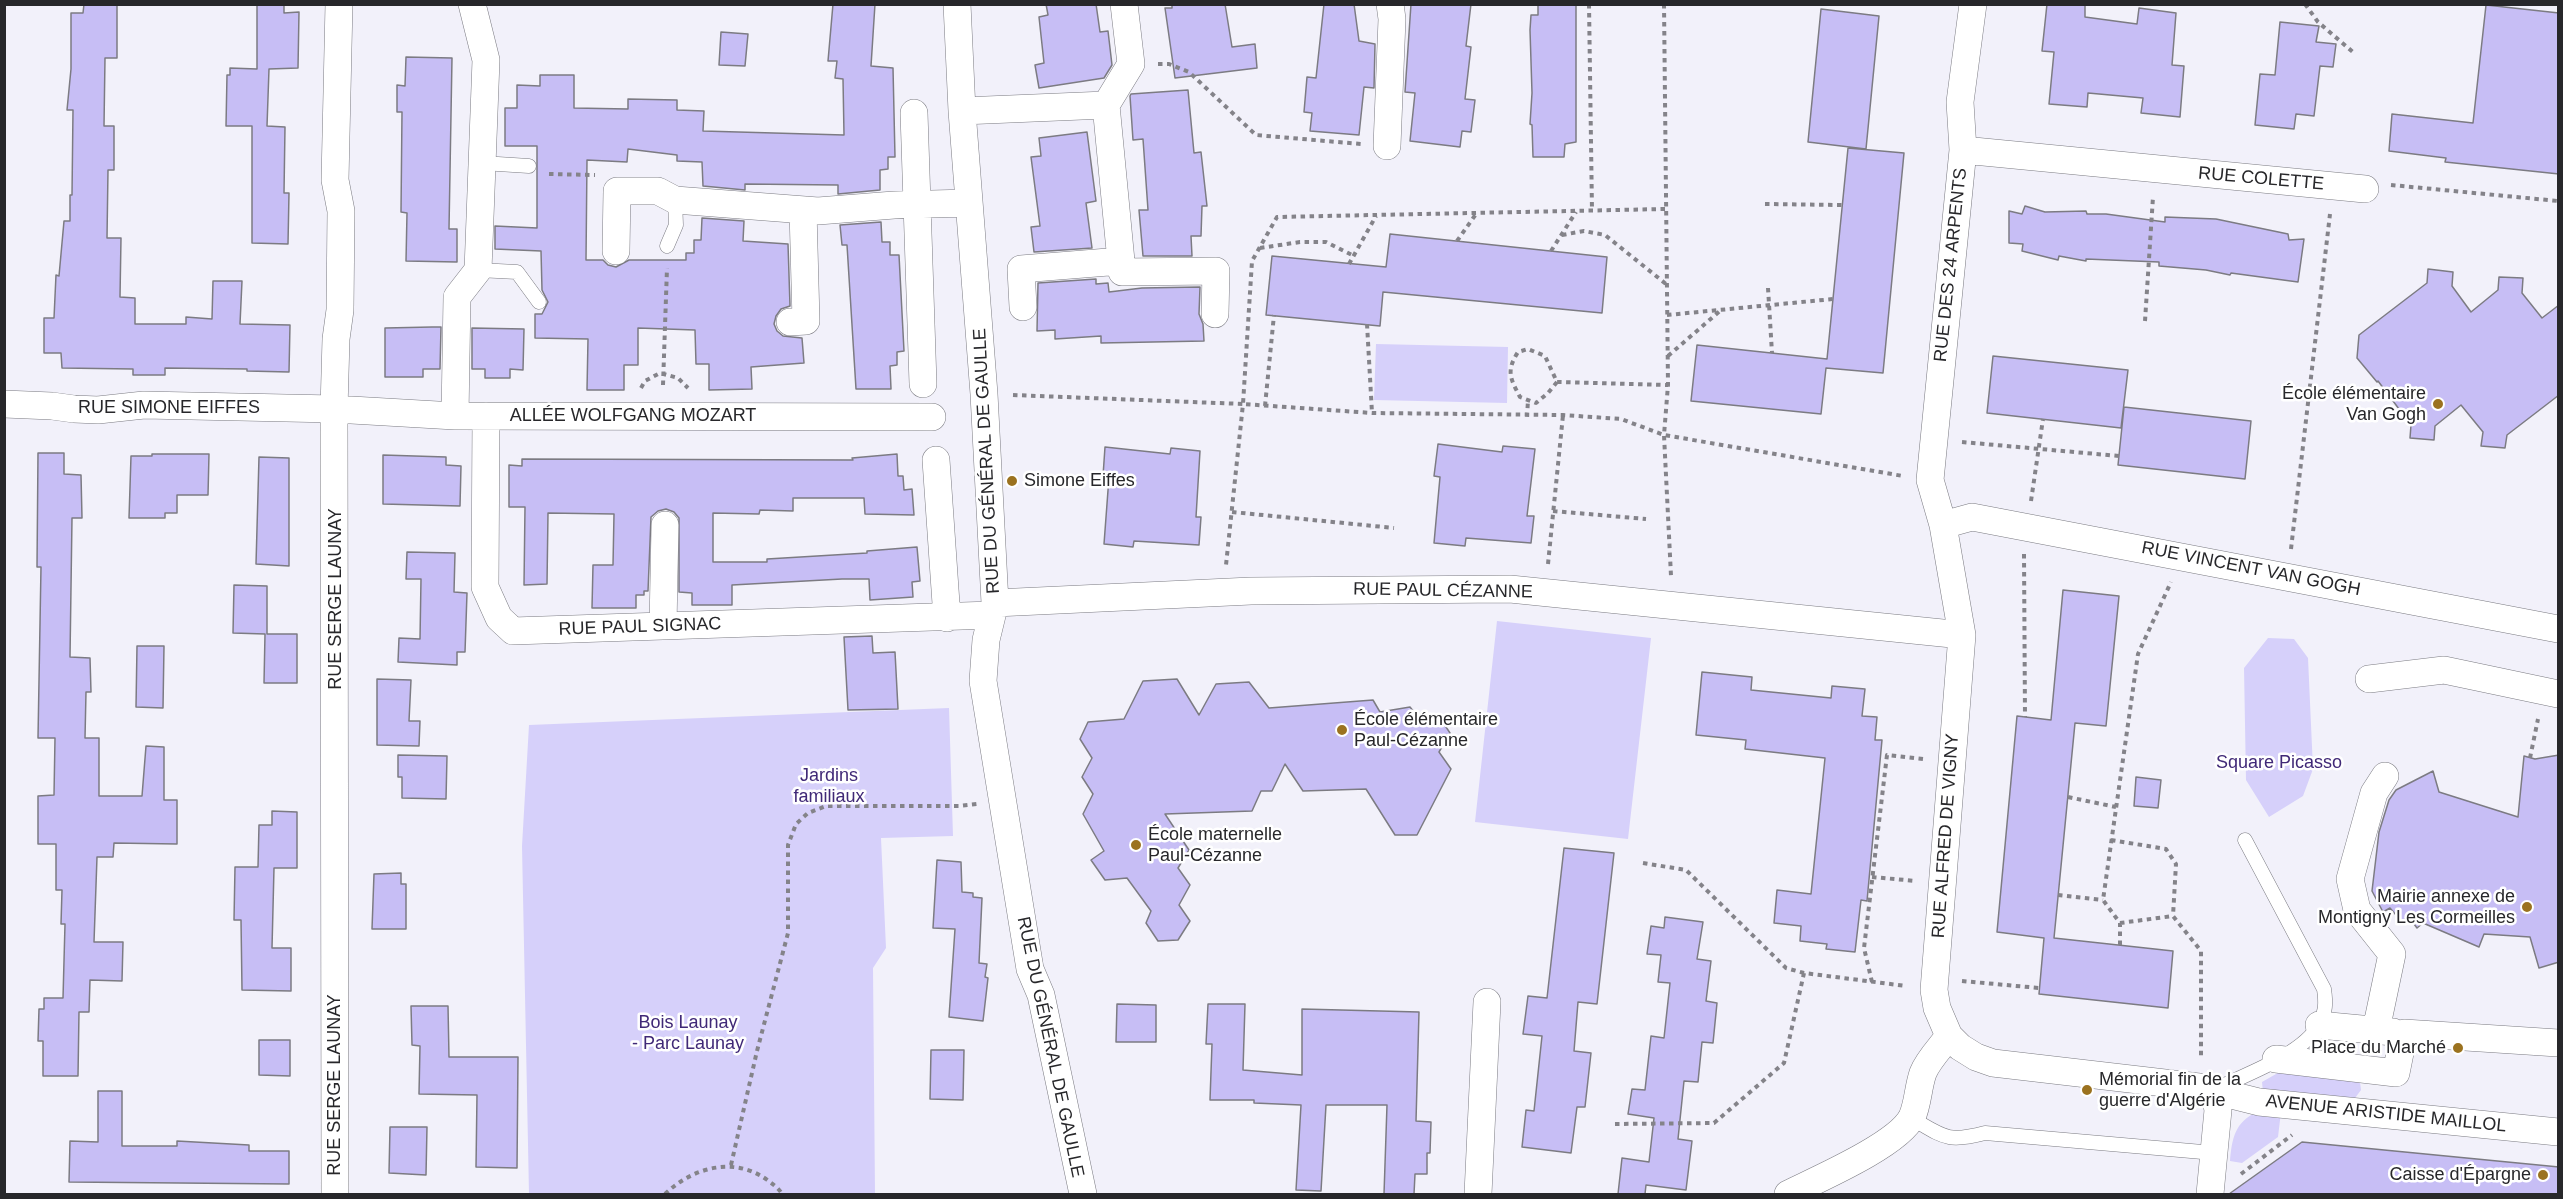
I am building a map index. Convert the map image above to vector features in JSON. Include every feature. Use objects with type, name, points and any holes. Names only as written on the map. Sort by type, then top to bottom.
[{"type":"street","name":"RUE SERGE LAUNAY","points":[[335,1194],[334,409],[336,339],[340,310],[341,211],[336,180],[339,4]]},
{"type":"street","points":[[455,416],[457,297],[478,270],[486,60],[472,4]]},
{"type":"street","name":"RUE DU GÉNÉRAL DE GAULLE","points":[[957,4],[962,111],[984,394],[993,609],[986,640],[983,681],[1030,969],[1041,995],[1083,1194]]},
{"type":"street","points":[[1124,4],[1131,64],[1107,105],[1122,272],[1216,271],[1215,314]]},
{"type":"street","points":[[1387,146],[1392,19],[1390,4]]},
{"type":"street","name":"RUE DES 24 ARPENTS","points":[[1943,525],[1930,480],[1963,150],[1960,102],[1973,4]]},
{"type":"street","points":[[962,111],[1107,105]]},
{"type":"street","points":[[914,113],[923,384]]},
{"type":"street","name":"RUE COLETTE","points":[[1963,150],[2365,189]]},
{"type":"street","points":[[615,251],[617,191],[658,191],[675,200],[818,211],[969,203]]},
{"type":"street","points":[[790,322],[806,321],[802,210]]},
{"type":"street","points":[[1023,308],[1021,269],[1121,261]]},
{"type":"street","name":"RUE SIMONE EIFFES","points":[[4,404],[98,410],[144,405],[334,409]]},
{"type":"street","name":"ALLÉE WOLFGANG MOZART","points":[[334,409],[455,416],[933,417]]},
{"type":"street","name":"RUE PAUL SIGNAC","points":[[486,416],[485,587],[499,618],[513,631],[947,618],[993,609]]},
{"type":"street","points":[[936,460],[947,618]]},
{"type":"street","name":"RUE VINCENT VAN GOGH","points":[[1943,525],[1972,517],[2559,629]]},
{"type":"street","points":[[663,626],[665,525]]},
{"type":"street","name":"RUE ALFRED DE VIGNY","points":[[1943,525],[1962,634],[1934,984],[1937,1008],[1949,1036]]},
{"type":"street","name":"RUE PAUL CÉZANNE","points":[[993,609],[1223,592],[1429,588],[1510,589],[1962,634]]},
{"type":"street","points":[[2369,679],[2444,670],[2551,693]]},
{"type":"street","points":[[2376,1030],[2392,954],[2357,910],[2350,879],[2374,793],[2385,776]]},
{"type":"street","points":[[1478,1194],[1487,1002]]},
{"type":"street","points":[[2319,1025],[2559,1043]]},
{"type":"street","points":[[2276,1059],[2396,1073],[2404,1033]]},
{"type":"street","points":[[1788,1194],[1888,1140],[1911,1118],[1923,1071],[1949,1036]]},
{"type":"street","name":"AVENUE ARISTIDE MAILLOL","points":[[1949,1036],[1960,1047],[1976,1057],[1993,1063],[2199,1087],[2259,1102],[2559,1132]]},
{"type":"street","points":[[2210,1194],[2218,1110],[2214,1090]]},
{"type":"lane","points":[[482,163],[529,166]]},
{"type":"lane","points":[[667,246],[676,225],[675,200]]},
{"type":"lane","points":[[478,270],[517,272],[539,302]]},
{"type":"lane","points":[[2214,1090],[2299,1047],[2319,1025],[2326,1005],[2324,989],[2245,840]]},
{"type":"lane","points":[[1911,1118],[1944,1138],[1960,1139],[1985,1133],[2214,1153]]},
{"type":"path","points":[[1589,4],[1592,211]]},
{"type":"path","points":[[1664,4],[1668,385],[1664,435],[1671,575],[1668,605]]},
{"type":"path","points":[[2305,4],[2318,22],[2354,53]]},
{"type":"path","points":[[1131,64],[1169,64],[1189,72],[1256,135],[1387,146]]},
{"type":"path","points":[[529,166],[533,174],[603,175],[617,191]]},
{"type":"path","points":[[2145,321],[2155,169]]},
{"type":"path","points":[[2365,189],[2379,184],[2559,201]]},
{"type":"path","points":[[2288,576],[2334,186]]},
{"type":"path","points":[[1765,204],[1842,205]]},
{"type":"path","points":[[1223,592],[1243,404],[1252,261],[1277,217],[1665,209]]},
{"type":"path","points":[[1551,251],[1576,211]]},
{"type":"path","points":[[1457,241],[1477,213]]},
{"type":"path","points":[[1349,264],[1376,215]]},
{"type":"path","points":[[1562,235],[1584,231],[1605,236],[1666,284]]},
{"type":"path","points":[[1259,248],[1300,242],[1326,242],[1354,256]]},
{"type":"path","points":[[663,385],[667,246]]},
{"type":"path","points":[[1768,288],[1772,353]]},
{"type":"path","points":[[1666,315],[1833,299]]},
{"type":"path","points":[[1667,357],[1722,310]]},
{"type":"path","points":[[1265,406],[1274,315]]},
{"type":"path","points":[[1367,324],[1372,413]]},
{"type":"path","points":[[1528,349],[1545,356],[1557,382],[1536,403],[1520,397],[1511,379],[1511,364],[1518,352],[1528,349]]},
{"type":"path","points":[[640,391],[645,381],[652,375],[664,374],[678,378],[688,389]]},
{"type":"path","points":[[1557,382],[1668,385]]},
{"type":"path","points":[[984,394],[1243,404],[1372,413],[1621,419],[1664,435],[1906,477]]},
{"type":"path","points":[[1527,417],[1528,400]]},
{"type":"path","points":[[1546,593],[1563,416]]},
{"type":"path","points":[[2030,506],[2043,419]]},
{"type":"path","points":[[1934,439],[2119,456]]},
{"type":"path","points":[[1553,511],[1646,519]]},
{"type":"path","points":[[1232,512],[1394,528]]},
{"type":"path","points":[[2024,553],[2025,717]]},
{"type":"path","points":[[2120,945],[2120,923],[2103,900],[2138,654],[2183,557]]},
{"type":"path","points":[[2530,758],[2551,693]]},
{"type":"path","points":[[1872,982],[1864,948],[1887,755],[1951,762]]},
{"type":"path","points":[[2068,797],[2116,807]]},
{"type":"path","points":[[730,1165],[788,933],[788,845],[796,824],[808,813],[826,806],[959,806],[1002,800]]},
{"type":"path","points":[[2111,840],[2166,849],[2176,864],[2173,916],[2201,951],[2201,1062]]},
{"type":"path","points":[[1642,863],[1686,870],[1786,968],[1804,973],[1872,982],[2039,988]]},
{"type":"path","points":[[1872,877],[1942,883]]},
{"type":"path","points":[[2058,895],[2103,900]]},
{"type":"path","points":[[2120,923],[2173,916]]},
{"type":"path","points":[[1615,1124],[1714,1124],[1784,1063],[1804,973]]},
{"type":"path","points":[[665,1194],[677,1183],[701,1170],[730,1165],[757,1173],[778,1188],[782,1194]]},
{"type":"green space","points":[[1376,344],[1508,347],[1507,403],[1374,400]]},
{"type":"green space","points":[[1497,621],[1651,638],[1628,839],[1475,822]]},
{"type":"green space","name":"Square Picasso","points":[[2268,638],[2294,639],[2308,658],[2313,769],[2303,796],[2269,817],[2246,780],[2244,668]]},
{"type":"green space","name":"Bois Launay - Parc Launay","points":[[949,708],[953,836],[881,838],[886,948],[873,968],[875,1194],[529,1194],[522,846],[529,725]]},
{"type":"green space","points":[[2283,1070],[2360,1082],[2361,1090],[2352,1102],[2263,1092],[2262,1082]]},
{"type":"green space","points":[[2257,1112],[2281,1112],[2278,1137],[2242,1163],[2230,1161],[2232,1145],[2239,1126]]},
{"type":"building","points":[[84,4],[117,4],[117,58],[105,58],[104,126],[114,126],[114,170],[108,170],[107,238],[121,238],[120,297],[135,298],[135,324],[186,324],[186,317],[212,319],[213,281],[242,281],[240,324],[290,325],[289,372],[165,368],[165,375],[133,375],[133,369],[62,368],[61,353],[44,353],[44,318],[54,318],[56,275],[59,276],[64,221],[70,221],[73,110],[67,110],[71,69],[71,13],[83,13]]},
{"type":"building","points":[[257,4],[284,4],[284,13],[299,12],[298,68],[269,69],[267,126],[285,127],[284,193],[289,193],[288,244],[252,243],[252,126],[226,126],[227,75],[230,75],[230,68],[257,69]]},
{"type":"building","points":[[833,4],[875,4],[871,66],[893,68],[895,157],[888,157],[888,169],[880,170],[880,190],[838,194],[838,185],[745,184],[745,190],[703,186],[702,162],[677,161],[677,155],[628,149],[627,162],[587,160],[586,260],[603,260],[608,265],[616,267],[629,260],[686,260],[686,253],[694,253],[694,240],[701,240],[702,218],[744,221],[743,241],[788,244],[790,306],[781,309],[774,324],[783,336],[802,338],[804,363],[751,367],[752,389],[709,390],[709,364],[696,364],[695,330],[638,328],[638,365],[624,365],[624,390],[587,390],[588,339],[535,338],[535,314],[542,314],[548,302],[542,290],[541,251],[495,249],[495,226],[537,228],[537,146],[505,146],[505,108],[517,108],[517,85],[540,86],[540,75],[574,75],[574,108],[628,109],[628,99],[677,100],[677,110],[704,111],[703,131],[844,135],[843,79],[835,78],[837,61],[828,61]]},
{"type":"building","points":[[1046,4],[1096,4],[1100,32],[1108,31],[1112,65],[1104,78],[1039,88],[1035,65],[1044,63],[1039,17],[1048,15]]},
{"type":"building","points":[[1172,4],[1225,4],[1232,47],[1255,44],[1257,68],[1175,78],[1165,8],[1172,8]]},
{"type":"building","points":[[1324,4],[1354,4],[1359,41],[1375,44],[1374,88],[1364,87],[1359,135],[1310,131],[1312,113],[1304,112],[1307,77],[1316,78]]},
{"type":"building","points":[[1411,4],[1471,4],[1466,46],[1471,47],[1465,99],[1475,100],[1471,132],[1462,131],[1460,147],[1410,141],[1415,93],[1405,92]]},
{"type":"building","points":[[1538,4],[1576,4],[1576,142],[1565,144],[1564,157],[1533,157],[1532,125],[1530,124],[1532,93],[1530,30],[1531,15],[1538,15]]},
{"type":"building","points":[[2047,4],[2085,4],[2085,17],[2137,24],[2139,8],[2176,13],[2172,65],[2184,66],[2180,117],[2141,113],[2143,98],[2088,93],[2087,107],[2049,104],[2054,52],[2042,51]]},
{"type":"building","points":[[2486,5],[2559,13],[2559,174],[2445,162],[2446,158],[2389,151],[2392,114],[2473,123]]},
{"type":"building","points":[[1821,9],[1879,16],[1866,149],[1808,142]]},
{"type":"building","points":[[2280,22],[2319,26],[2316,42],[2336,44],[2333,67],[2320,66],[2314,116],[2296,114],[2294,129],[2255,125],[2260,74],[2275,75]]},
{"type":"building","points":[[721,32],[748,34],[745,66],[719,65]]},
{"type":"building","points":[[406,57],[452,58],[449,229],[457,229],[457,262],[406,261],[407,213],[401,212],[402,112],[397,112],[397,85],[405,86]]},
{"type":"building","points":[[1188,90],[1194,153],[1201,152],[1207,206],[1202,206],[1201,236],[1191,236],[1192,256],[1143,256],[1139,210],[1148,210],[1143,139],[1133,140],[1130,96],[1131,94]]},
{"type":"building","points":[[1087,132],[1096,201],[1086,203],[1092,248],[1034,252],[1031,227],[1040,226],[1031,157],[1041,156],[1039,138]]},
{"type":"building","points":[[1848,148],[1904,153],[1883,373],[1826,368],[1821,414],[1691,401],[1697,345],[1827,359]]},
{"type":"building","points":[[2025,206],[2045,212],[2086,211],[2087,214],[2106,214],[2165,222],[2165,217],[2216,219],[2288,234],[2289,240],[2304,239],[2298,282],[2159,266],[2159,262],[2086,259],[2086,261],[2059,256],[2058,260],[2022,251],[2023,244],[2009,243],[2009,211],[2022,214]]},
{"type":"building","points":[[881,222],[882,242],[890,242],[890,255],[899,255],[904,351],[897,352],[897,365],[890,366],[891,389],[856,389],[847,245],[842,245],[840,225]]},
{"type":"building","points":[[1390,234],[1607,257],[1602,313],[1383,292],[1380,326],[1266,315],[1272,256],[1386,267]]},
{"type":"building","points":[[2428,269],[2453,272],[2452,286],[2471,312],[2498,290],[2499,277],[2523,278],[2522,293],[2542,318],[2559,305],[2559,395],[2507,435],[2505,448],[2481,446],[2483,432],[2461,405],[2435,426],[2434,440],[2410,438],[2411,425],[2378,381],[2357,358],[2359,335],[2427,283]]},
{"type":"building","points":[[1096,279],[1096,284],[1108,283],[1109,292],[1142,288],[1200,287],[1199,314],[1203,324],[1204,341],[1101,343],[1101,336],[1055,339],[1055,330],[1037,331],[1038,283]]},
{"type":"building","points":[[441,327],[440,369],[423,369],[423,377],[385,377],[385,328]]},
{"type":"building","points":[[472,328],[524,329],[523,370],[510,369],[510,378],[485,378],[485,369],[472,369]]},
{"type":"building","points":[[1993,356],[2128,370],[2121,428],[1987,413]]},
{"type":"building","points":[[2124,407],[2251,421],[2245,479],[2118,465]]},
{"type":"building","points":[[1438,444],[1502,452],[1503,446],[1535,449],[1527,516],[1534,516],[1531,543],[1466,538],[1465,546],[1434,543],[1440,477],[1434,476]]},
{"type":"building","points":[[1105,447],[1170,454],[1171,448],[1200,451],[1196,517],[1201,517],[1199,545],[1134,541],[1133,547],[1104,544],[1109,477],[1103,476]]},
{"type":"building","points":[[38,453],[64,453],[64,474],[81,475],[82,518],[72,518],[70,657],[90,658],[91,692],[86,692],[85,738],[99,738],[99,796],[142,796],[146,746],[164,747],[164,800],[177,800],[177,844],[114,843],[113,857],[97,857],[94,942],[123,942],[122,981],[90,980],[89,1012],[79,1012],[78,1076],[43,1076],[43,1041],[38,1041],[39,1009],[44,1009],[44,998],[63,998],[65,924],[61,924],[62,890],[56,890],[56,844],[38,844],[38,796],[54,795],[55,738],[38,738],[41,567],[37,567]]},
{"type":"building","points":[[152,454],[209,454],[208,495],[177,495],[177,513],[165,513],[165,518],[129,518],[131,456],[152,456]]},
{"type":"building","points":[[897,454],[898,476],[903,476],[904,490],[912,489],[914,515],[865,514],[864,498],[793,498],[793,511],[760,510],[759,514],[713,513],[713,562],[767,562],[767,559],[867,553],[867,551],[917,547],[920,581],[912,582],[913,597],[870,600],[869,579],[842,579],[732,585],[732,605],[692,605],[692,593],[679,592],[679,518],[674,512],[666,509],[658,511],[651,517],[648,591],[644,591],[644,595],[636,595],[636,608],[592,608],[593,565],[613,565],[614,514],[548,513],[547,584],[524,585],[525,507],[509,507],[509,465],[522,466],[522,459],[853,460],[852,458]]},
{"type":"building","points":[[383,455],[446,457],[446,465],[461,466],[460,506],[383,504]]},
{"type":"building","points":[[259,457],[289,458],[289,566],[256,564]]},
{"type":"building","points":[[407,552],[455,553],[454,592],[467,593],[465,652],[457,652],[457,665],[398,662],[399,638],[420,639],[421,579],[406,579]]},
{"type":"building","points":[[234,585],[267,586],[267,634],[297,634],[297,683],[264,683],[265,634],[233,633]]},
{"type":"building","points":[[2063,590],[2119,596],[2106,726],[2075,723],[2054,938],[2173,951],[2168,1008],[2039,994],[2044,938],[1997,932],[2017,716],[2051,720]]},
{"type":"building","points":[[872,636],[873,653],[895,652],[898,709],[848,710],[844,637]]},
{"type":"building","points":[[137,646],[164,646],[163,708],[136,707]]},
{"type":"building","points":[[1702,672],[1752,677],[1751,690],[1831,698],[1832,686],[1865,689],[1862,716],[1877,717],[1875,740],[1882,740],[1867,901],[1861,900],[1855,952],[1826,949],[1827,944],[1800,941],[1801,926],[1774,923],[1777,890],[1811,894],[1825,758],[1745,749],[1746,740],[1696,735]]},
{"type":"building","points":[[377,679],[411,680],[409,721],[420,721],[419,746],[377,745]]},
{"type":"building","points":[[1177,679],[1199,715],[1216,684],[1249,682],[1269,708],[1373,700],[1380,712],[1410,707],[1418,717],[1438,715],[1450,733],[1439,752],[1451,769],[1417,835],[1395,835],[1366,789],[1303,791],[1285,764],[1272,791],[1261,791],[1252,811],[1165,814],[1189,850],[1178,868],[1190,885],[1179,905],[1190,921],[1178,940],[1158,941],[1146,923],[1151,911],[1127,878],[1105,880],[1091,860],[1104,851],[1083,814],[1093,794],[1082,777],[1092,758],[1080,739],[1088,722],[1124,719],[1143,681]]},
{"type":"building","points":[[398,755],[447,756],[446,799],[402,798],[402,777],[398,777]]},
{"type":"building","points":[[2559,755],[2559,962],[2539,968],[2530,937],[2484,934],[2479,947],[2423,923],[2417,928],[2408,916],[2402,922],[2390,908],[2383,912],[2372,891],[2379,832],[2389,800],[2396,790],[2433,771],[2439,792],[2518,817],[2524,756],[2535,759]]},
{"type":"building","points":[[2136,777],[2161,780],[2158,808],[2134,806]]},
{"type":"building","points":[[272,811],[297,812],[297,868],[274,868],[272,948],[291,948],[291,991],[242,990],[241,920],[234,920],[235,867],[258,867],[259,825],[272,825]]},
{"type":"building","points":[[1564,848],[1614,853],[1597,1004],[1578,1002],[1574,1051],[1591,1053],[1585,1107],[1577,1107],[1571,1153],[1522,1147],[1526,1110],[1534,1111],[1542,1036],[1523,1034],[1528,996],[1547,998]]},
{"type":"building","points":[[937,860],[961,862],[962,892],[973,893],[973,897],[982,898],[979,963],[987,964],[985,977],[988,978],[983,1021],[949,1017],[955,929],[933,928]]},
{"type":"building","points":[[401,873],[401,884],[406,884],[406,929],[372,929],[374,874]]},
{"type":"building","points":[[1665,917],[1703,922],[1697,959],[1711,961],[1706,1001],[1717,1003],[1713,1043],[1702,1042],[1698,1082],[1684,1081],[1678,1139],[1692,1141],[1686,1190],[1646,1185],[1645,1194],[1618,1194],[1622,1158],[1649,1162],[1654,1118],[1628,1114],[1632,1089],[1645,1090],[1651,1036],[1664,1038],[1670,983],[1658,982],[1661,955],[1647,954],[1651,926],[1664,928]]},
{"type":"building","points":[[1117,1004],[1156,1005],[1156,1042],[1116,1042]]},
{"type":"building","points":[[1208,1004],[1245,1004],[1243,1070],[1302,1075],[1302,1009],[1419,1012],[1416,1121],[1431,1122],[1427,1174],[1415,1174],[1414,1194],[1384,1194],[1387,1105],[1326,1105],[1321,1191],[1296,1190],[1301,1105],[1254,1103],[1254,1100],[1210,1100],[1212,1044],[1206,1044]]},
{"type":"building","points":[[411,1006],[448,1006],[449,1057],[518,1057],[517,1168],[476,1167],[477,1095],[419,1094],[420,1046],[412,1045]]},
{"type":"building","points":[[259,1040],[290,1040],[290,1076],[259,1075]]},
{"type":"building","points":[[931,1050],[964,1050],[963,1100],[930,1099]]},
{"type":"building","points":[[98,1091],[122,1091],[122,1146],[177,1146],[177,1141],[249,1145],[249,1151],[289,1151],[289,1184],[69,1182],[70,1141],[98,1142]]},
{"type":"building","points":[[390,1127],[427,1127],[426,1175],[389,1173]]},
{"type":"building","points":[[2302,1142],[2559,1167],[2559,1194],[2229,1194]]},
{"type":"place","name":"École élémentaire Van Gogh","points":[[2438,404]]},
{"type":"place","name":"Simone Eiffes","points":[[1012,481]]},
{"type":"place","name":"École élémentaire Paul-Cézanne","points":[[1342,730]]},
{"type":"place","name":"École maternelle Paul-Cézanne","points":[[1136,845]]},
{"type":"place","name":"Mairie annexe de Montigny Les Cormeilles","points":[[2527,907]]},
{"type":"place","name":"Place du Marché","points":[[2458,1048]]},
{"type":"place","name":"Mémorial fin de la guerre d'Algérie","points":[[2087,1090]]},
{"type":"place","name":"Caisse d'Épargne","points":[[2543,1175]]},
{"type":"park label","name":"Jardins familiaux","points":[[829,786]]}]
